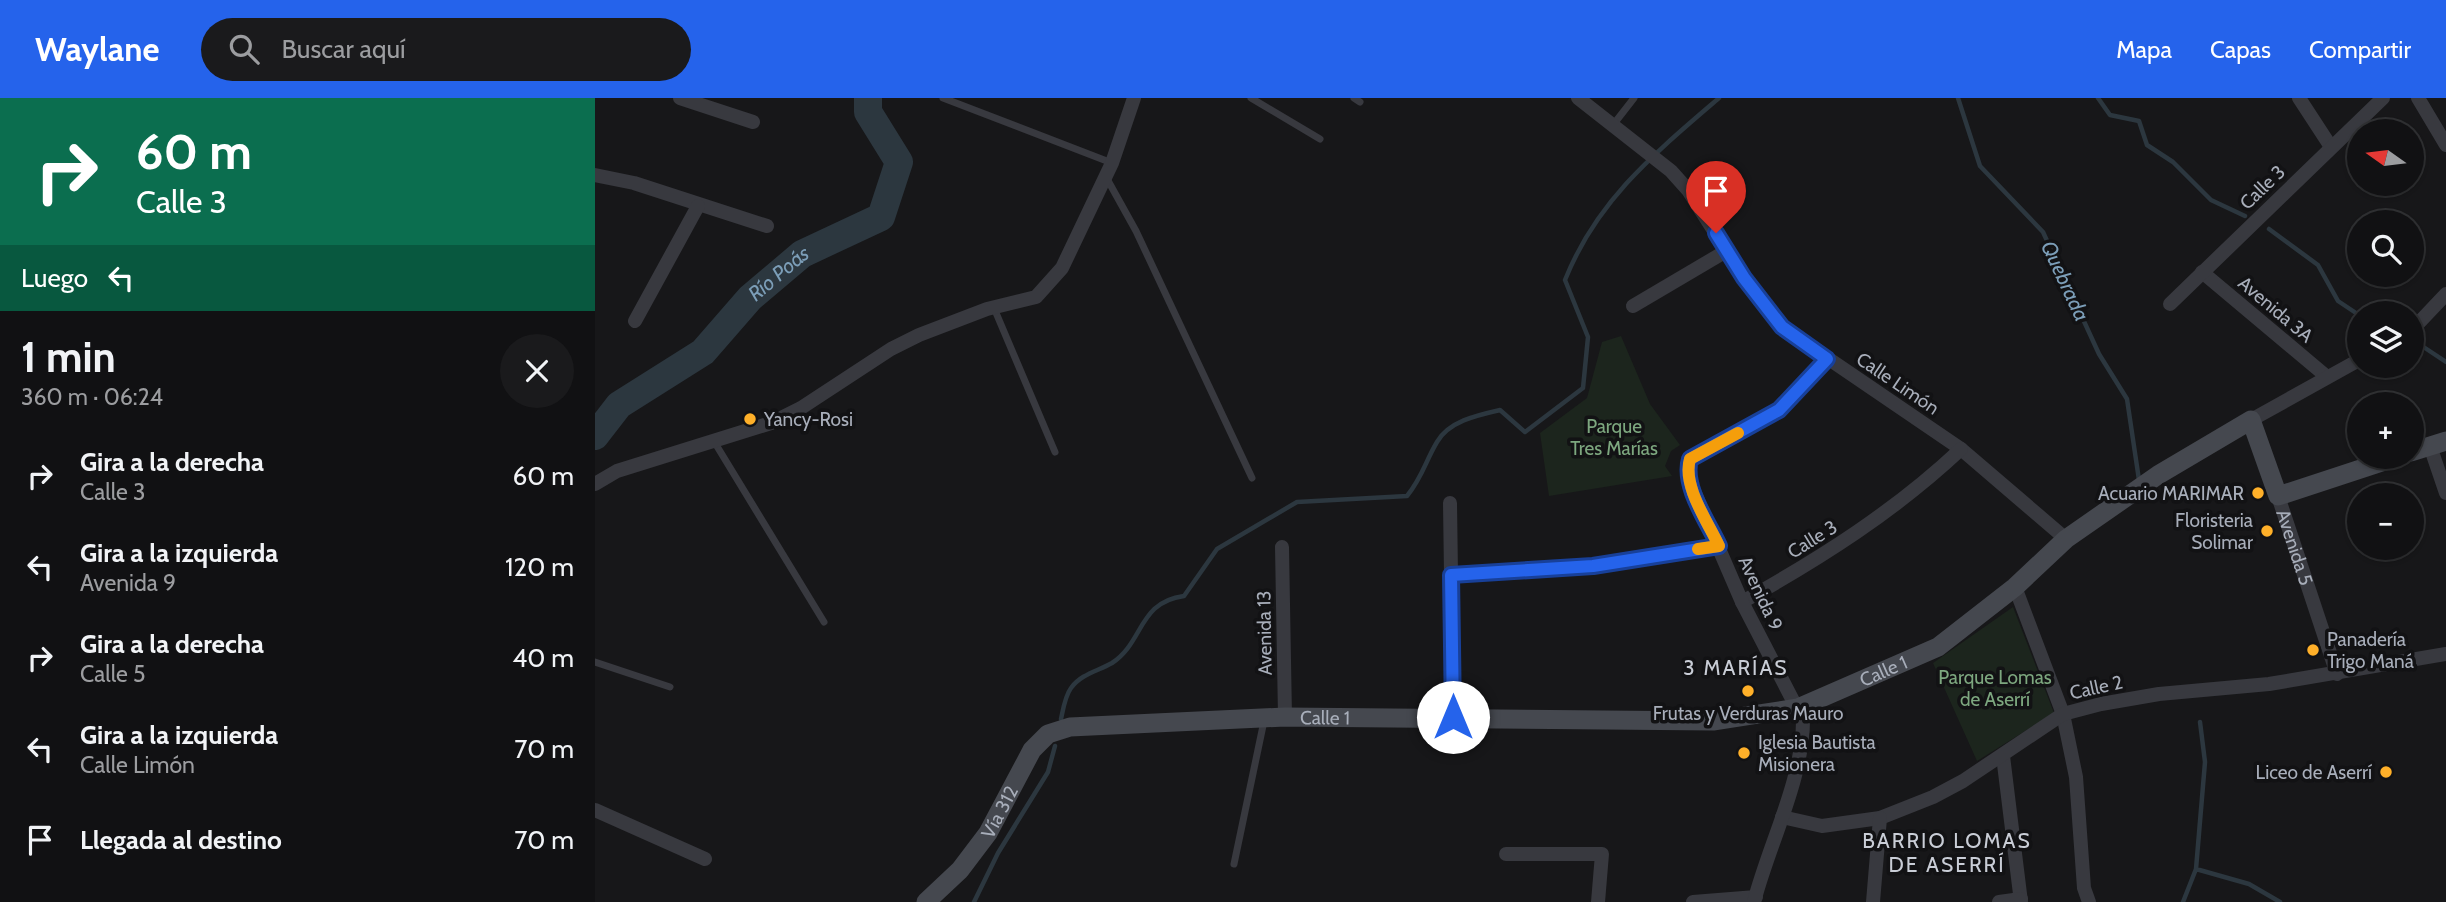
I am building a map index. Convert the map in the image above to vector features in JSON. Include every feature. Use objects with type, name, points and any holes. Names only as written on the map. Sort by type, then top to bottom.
[{"type":"street","points":[[680,98],[753,122]]},
{"type":"street","points":[[595,484],[617,471],[715,443],[771,423],[801,408],[891,349],[919,335],[994,308],[1036,297],[1062,268],[1112,163],[1133,98]]},
{"type":"street","name":"Calle Limón","points":[[1579,98],[1671,172],[1688,190],[1744,278],[1782,327],[1961,449],[2066,539]]},
{"type":"street","points":[[2299,98],[2331,146]]},
{"type":"street","name":"Calle 3","points":[[2169,303],[2383,98]]},
{"type":"street","points":[[2418,98],[2446,145]]},
{"type":"street","points":[[595,175],[634,183],[698,206],[767,226]]},
{"type":"street","points":[[635,321],[698,206]]},
{"type":"street","points":[[1633,306],[1728,250]]},
{"type":"street","name":"Avenida 3A","points":[[2202,272],[2326,376]]},
{"type":"street","points":[[2424,317],[2446,294]]},
{"type":"street","name":"Avenida 9","points":[[1755,899],[1782,817],[1803,735],[1803,720],[1742,602],[1691,484],[1688,474],[1690,459],[1779,410],[1827,359]]},
{"type":"street","name":"Calle 1","points":[[1070,727],[1265,718],[1713,720],[1798,708],[1938,647],[2015,587],[2066,539],[2158,475],[2347,366]]},
{"type":"street","name":"Avenida 5","points":[[2251,420],[2337,674]]},
{"type":"street","points":[[2429,447],[2446,493]]},
{"type":"street","name":"Calle 3","points":[[1742,602],[1852,537],[1916,491],[1961,449]]},
{"type":"street","points":[[2278,496],[2360,469]]},
{"type":"street","points":[[1450,503],[1453,717]]},
{"type":"street","points":[[1451,575],[1593,566],[1719,546]]},
{"type":"street","name":"Avenida 13","points":[[1282,547],[1285,718]]},
{"type":"street","points":[[2015,587],[2063,714],[2076,777],[2084,888],[2089,902]]},
{"type":"street","name":"Calle 2","points":[[1782,817],[1822,826],[1880,818],[1933,797],[2003,755],[2063,714],[2159,694],[2269,684],[2446,654]]},
{"type":"street","name":"Vía 312","points":[[926,902],[960,870],[988,833],[1032,750],[1048,734],[1070,727]]},
{"type":"street","points":[[1999,902],[2021,900],[2003,755]]},
{"type":"street","points":[[595,810],[705,859]]},
{"type":"street","points":[[1873,902],[1880,818]]},
{"type":"street","points":[[1506,854],[1602,854],[1598,902]]},
{"type":"street","points":[[1693,902],[1755,899]]},
{"type":"lane","points":[[943,98],[1112,163]]},
{"type":"lane","points":[[1251,98],[1319,139]]},
{"type":"lane","points":[[1612,127],[1633,98]]},
{"type":"lane","points":[[1106,177],[1136,232],[1252,478]]},
{"type":"lane","points":[[994,308],[1055,452]]},
{"type":"lane","points":[[715,443],[824,622]]},
{"type":"lane","points":[[595,662],[670,687]]},
{"type":"lane","points":[[1234,864],[1265,718]]},
{"type":"green space","name":"Parque Tres Marías","points":[[1621,336],[1650,404],[1680,445],[1671,451],[1665,466],[1672,476],[1549,496],[1540,433],[1587,398],[1602,342]]},
{"type":"green space","name":"Parque Lomas de Aserrí","points":[[2013,607],[2054,713],[1977,761],[1933,663]]},
{"type":"waterway","name":"Río Poás","points":[[595,436],[619,405],[703,352],[750,298],[802,254],[881,217],[899,162],[868,112],[868,98]]},
{"type":"waterway","points":[[1061,719],[1067,695],[1075,683],[1112,663],[1122,654],[1149,614],[1158,606],[1184,596],[1217,549],[1297,502],[1407,496],[1437,442],[1456,424],[1500,410],[1525,432],[1583,388],[1588,337],[1565,280],[1578,251],[1611,202],[1630,180],[1672,138],[1719,98]]},
{"type":"waterway","name":"Quebrada","points":[[1958,98],[1980,166],[2043,232],[2099,354],[2127,399],[2139,480]]},
{"type":"waterway","points":[[2098,98],[2110,115],[2139,121],[2147,145],[2173,162],[2211,200],[2245,216]]},
{"type":"waterway","points":[[2269,229],[2318,265],[2338,301],[2347,307]]},
{"type":"waterway","points":[[2424,347],[2446,362]]},
{"type":"waterway","name":"Quebrada","points":[[2200,722],[2205,762],[2196,869],[2249,884],[2280,902]]},
{"type":"waterway","points":[[974,902],[998,853],[1048,772],[1055,746]]},
{"type":"waterway","points":[[2183,902],[2196,869]]},
{"type":"slow traffic","points":[[1698,549],[1719,546],[1691,484],[1688,474],[1690,459],[1738,433]]},
{"type":"place","name":"Yancy-Rosi","points":[[750,419]]},
{"type":"place","name":"Acuario MARIMAR","points":[[2258,493]]},
{"type":"place","name":"Floristeria Solimar","points":[[2267,531]]},
{"type":"place","name":"Panadería Trigo Maná","points":[[2313,650]]},
{"type":"place","name":"Frutas y Verduras Mauro","points":[[1748,691]]},
{"type":"place","name":"Iglesia Bautista Misionera","points":[[1744,753]]},
{"type":"place","name":"Liceo de Aserrí","points":[[2386,772]]},
{"type":"district","name":"3 MARÍAS","points":[[1736,668]]},
{"type":"district","name":"BARRIO LOMAS DE ASERRÍ","points":[[1947,853]]},
{"type":"route","points":[[1453,717],[1451,575],[1593,566],[1719,546],[1691,484],[1688,474],[1690,459],[1779,410],[1827,359],[1782,327],[1744,278],[1716,233]]}]
